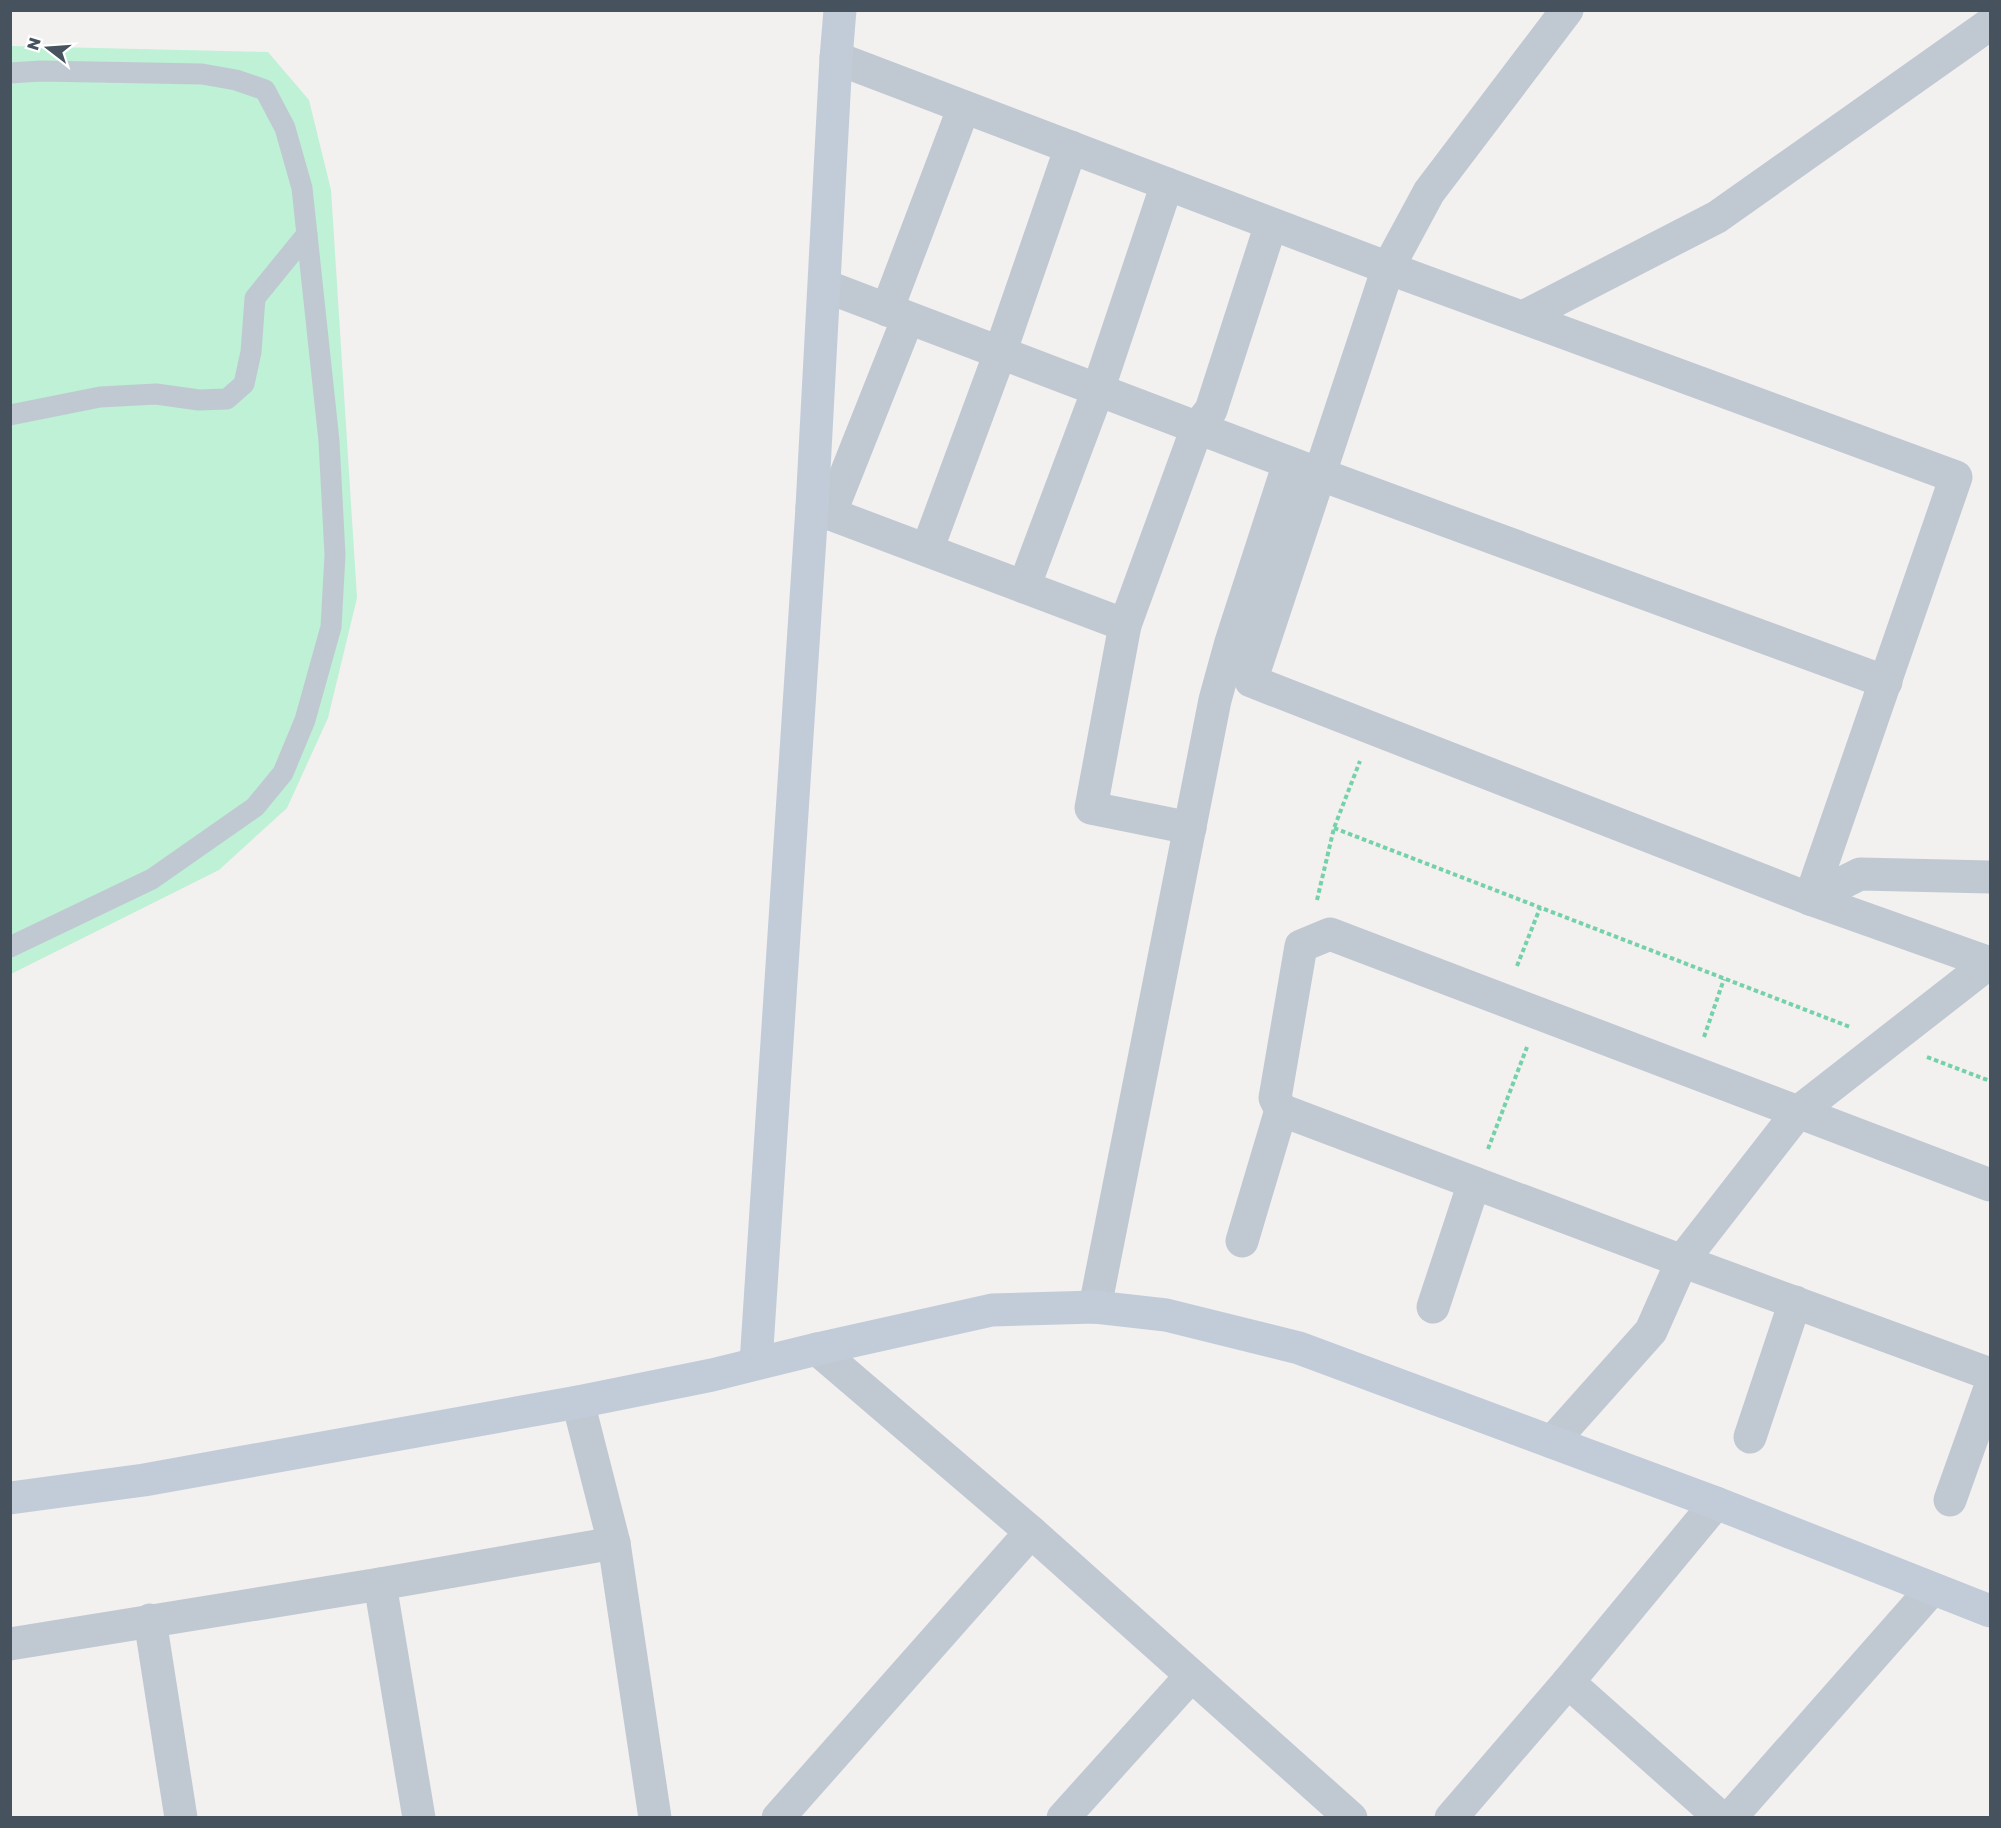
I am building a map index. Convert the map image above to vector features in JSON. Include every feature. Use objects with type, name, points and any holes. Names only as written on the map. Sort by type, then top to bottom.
[{"type":"street","points":[[756,1363],[821,510],[825,286],[840,10]]},
{"type":"street","points":[[1567,10],[1429,192],[1388,268],[1251,681],[1810,899],[1990,963]]},
{"type":"street","points":[[1523,317],[1717,217],[1990,24]]},
{"type":"street","points":[[836,58],[1388,268],[1956,477],[1810,899]]},
{"type":"street","points":[[821,510],[898,314],[964,107]]},
{"type":"street","points":[[927,550],[1000,353],[1071,147]]},
{"type":"street","points":[[1024,587],[1098,390],[1167,183]]},
{"type":"street","points":[[1190,828],[1091,808],[1125,625],[1197,428],[1211,410],[1272,224]]},
{"type":"street","points":[[825,286],[1289,463],[1886,682]]},
{"type":"street","points":[[1095,1307],[1215,700],[1231,642],[1289,463]]},
{"type":"street","points":[[821,510],[1125,625]]},
{"type":"street","points":[[1810,899],[1860,874],[1990,877]]},
{"type":"street","points":[[1990,1185],[1330,934],[1302,946],[1275,1098],[1281,1110],[1990,1374]]},
{"type":"street","points":[[1552,1442],[1651,1331],[1682,1261],[1798,1112],[1990,963]]},
{"type":"street","points":[[1242,1241],[1281,1110]]},
{"type":"street","points":[[1433,1307],[1474,1183]]},
{"type":"street","points":[[1750,1437],[1795,1302]]},
{"type":"street","points":[[10,1498],[144,1480],[578,1402],[712,1375],[992,1310],[1095,1307],[1166,1315],[1299,1348],[1716,1503],[1990,1611]]},
{"type":"street","points":[[817,1349],[1031,1533],[1352,1818]]},
{"type":"street","points":[[1950,1500],[1990,1388]]},
{"type":"street","points":[[578,1402],[614,1543],[655,1818]]},
{"type":"street","points":[[1451,1818],[1568,1682],[1716,1503]]},
{"type":"street","points":[[778,1818],[1031,1533]]},
{"type":"street","points":[[10,1644],[380,1584],[614,1543]]},
{"type":"street","points":[[380,1584],[419,1818]]},
{"type":"street","points":[[1730,1818],[1932,1589]]},
{"type":"street","points":[[150,1620],[181,1818]]},
{"type":"street","points":[[1063,1818],[1191,1676]]},
{"type":"street","points":[[1568,1682],[1721,1818]]},
{"type":"lane","points":[[10,73],[41,71],[202,74],[236,80],[265,90],[285,128],[302,188],[329,441],[335,555],[331,627],[305,720],[283,773],[255,807],[152,879],[10,947]]},
{"type":"lane","points":[[10,415],[100,397],[156,394],[199,400],[227,399],[244,384],[251,352],[255,298],[307,234]]},
{"type":"path","points":[[1302,946],[1313,915],[1334,828],[1372,729]]},
{"type":"path","points":[[1334,828],[1990,1081]]},
{"type":"path","points":[[1474,1183],[1532,1011],[1515,972],[1540,908]]},
{"type":"path","points":[[1692,1072],[1725,979]]},
{"type":"green space","points":[[11,46],[268,52],[309,100],[331,190],[357,598],[328,718],[287,808],[219,870],[11,974]]}]
